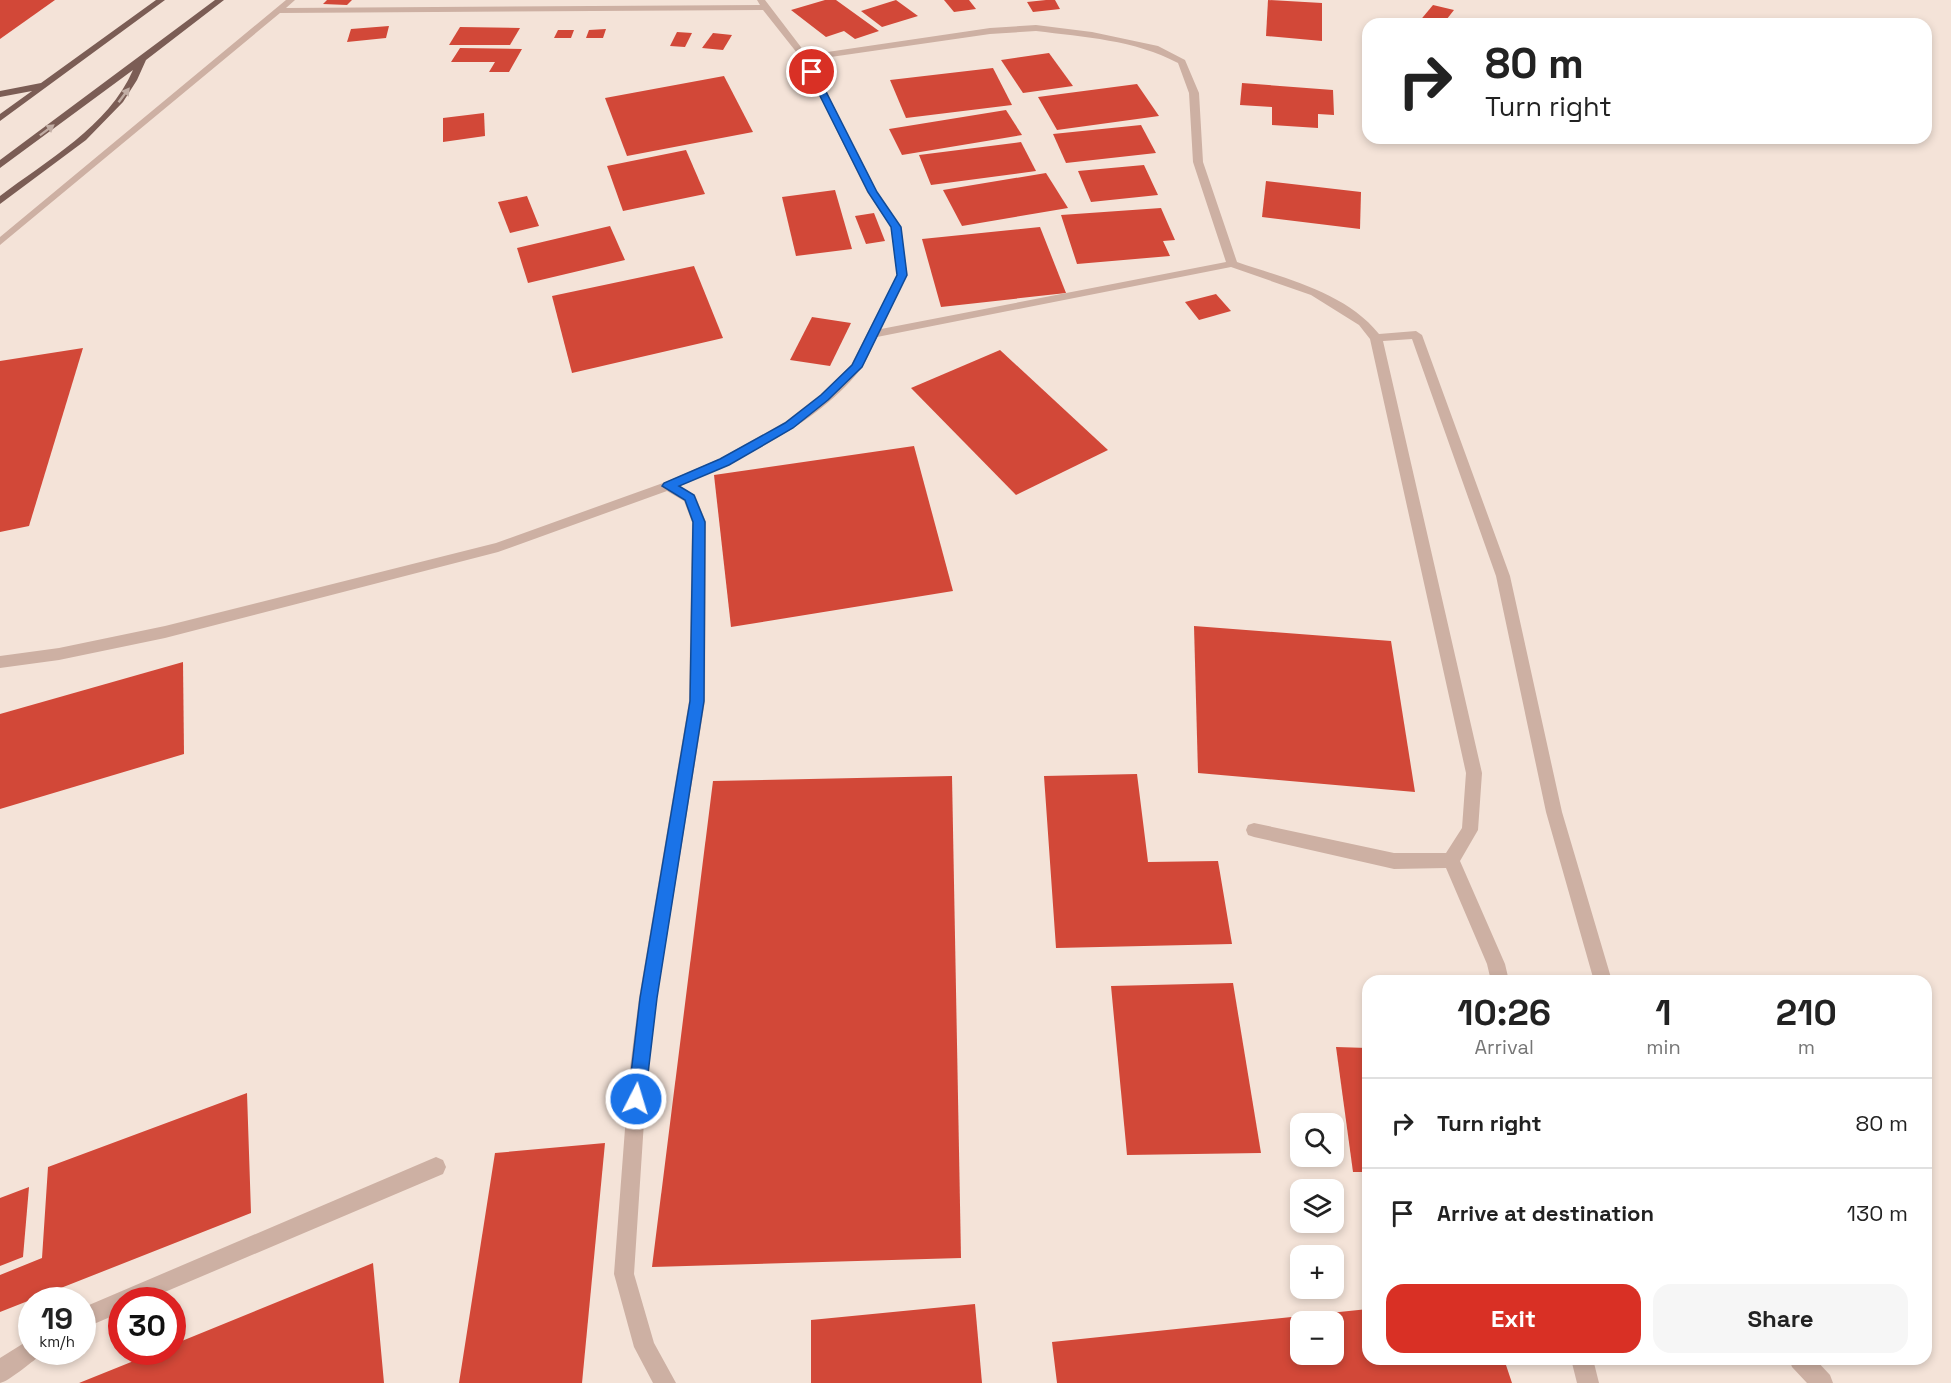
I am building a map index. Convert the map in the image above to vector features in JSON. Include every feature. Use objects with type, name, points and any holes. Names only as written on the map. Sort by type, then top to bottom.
[{"type":"main road","points":[[0,118],[161,0]]},
{"type":"main road","points":[[0,165],[220,0]]},
{"type":"main road","points":[[0,201],[96,125],[114,107],[138,74],[142,58]]},
{"type":"main road","points":[[0,94],[44,86]]},
{"type":"street","points":[[0,242],[291,0]]},
{"type":"street","points":[[0,662],[59,654],[165,632],[345,588],[498,547],[668,486],[724,462],[789,425],[825,397],[856,367],[902,275],[896,227],[872,192],[806,58],[789,35],[777,24],[763,3],[277,11]]},
{"type":"street","points":[[806,58],[990,31],[1036,28],[1092,35],[1158,49],[1182,62],[1194,93],[1198,162],[1232,264]]},
{"type":"street","points":[[873,334],[1232,264],[1315,293],[1363,322],[1376,338],[1474,773],[1470,830],[1450,860]]},
{"type":"street","points":[[1376,338],[1416,335],[1503,576],[1554,812],[1601,975]]},
{"type":"street","points":[[665,1383],[645,1347],[624,1274],[640,1065],[697,701],[699,522],[690,498],[668,486]]},
{"type":"street","points":[[1254,830],[1394,861],[1450,860]]},
{"type":"street","points":[[1450,860],[1496,964],[1499,975]]},
{"type":"street","points":[[155,1287],[436,1167]]},
{"type":"street","points":[[0,1374],[18,1358]]},
{"type":"street","points":[[1584,1365],[1588,1383]]},
{"type":"street","points":[[1806,1365],[1822,1383]]},
{"type":"building","points":[[0,0],[55,0],[0,39]]},
{"type":"building","points":[[327,0],[352,0],[347,5],[323,4]]},
{"type":"building","points":[[825,0],[836,0],[879,31],[855,39],[844,31],[826,37],[791,10]]},
{"type":"building","points":[[896,0],[918,16],[882,27],[861,11]]},
{"type":"building","points":[[944,0],[969,0],[976,9],[954,12]]},
{"type":"building","points":[[1055,0],[1060,9],[1033,12],[1027,2]]},
{"type":"building","points":[[1268,0],[1322,3],[1322,41],[1266,36]]},
{"type":"building","points":[[1433,5],[1454,10],[1448,18],[1422,18]]},
{"type":"building","points":[[389,26],[386,38],[347,42],[351,29]]},
{"type":"building","points":[[460,27],[520,28],[510,45],[449,45]]},
{"type":"building","points":[[606,29],[603,38],[586,38],[589,30]]},
{"type":"building","points":[[558,30],[574,30],[571,38],[554,38]]},
{"type":"building","points":[[677,32],[692,33],[685,47],[670,46]]},
{"type":"building","points":[[713,33],[732,35],[723,50],[702,48]]},
{"type":"building","points":[[460,48],[522,49],[509,72],[489,72],[495,62],[451,62]]},
{"type":"building","points":[[1049,53],[1073,86],[1023,93],[1001,60]]},
{"type":"building","points":[[993,68],[1012,105],[906,118],[890,80]]},
{"type":"building","points":[[724,76],[753,132],[627,156],[605,98]]},
{"type":"building","points":[[1242,83],[1333,90],[1334,115],[1318,114],[1318,128],[1272,125],[1272,107],[1240,105]]},
{"type":"building","points":[[1137,84],[1159,116],[1057,130],[1038,97]]},
{"type":"building","points":[[1006,110],[1022,135],[902,155],[889,129]]},
{"type":"building","points":[[484,113],[485,136],[443,142],[443,118]]},
{"type":"building","points":[[1141,125],[1156,153],[1066,163],[1053,134]]},
{"type":"building","points":[[1021,142],[1036,171],[931,185],[919,155]]},
{"type":"building","points":[[686,150],[705,194],[623,211],[607,166]]},
{"type":"building","points":[[1144,165],[1158,195],[1091,202],[1078,171]]},
{"type":"building","points":[[1046,173],[1068,208],[962,226],[943,190]]},
{"type":"building","points":[[1266,181],[1361,192],[1360,229],[1262,217]]},
{"type":"building","points":[[835,190],[852,249],[796,256],[782,197]]},
{"type":"building","points":[[527,196],[539,226],[510,233],[498,202]]},
{"type":"building","points":[[1161,208],[1175,240],[1163,241],[1170,256],[1077,264],[1061,215]]},
{"type":"building","points":[[874,213],[885,241],[866,244],[855,216]]},
{"type":"building","points":[[610,226],[625,260],[528,283],[517,248]]},
{"type":"building","points":[[1040,227],[1066,293],[941,307],[922,239]]},
{"type":"building","points":[[694,266],[723,338],[572,373],[552,296]]},
{"type":"building","points":[[1216,294],[1231,311],[1199,320],[1185,302]]},
{"type":"building","points":[[812,317],[851,323],[830,366],[790,360]]},
{"type":"building","points":[[83,348],[29,526],[0,532],[0,361]]},
{"type":"building","points":[[1000,350],[1108,450],[1016,495],[911,388]]},
{"type":"building","points":[[914,446],[953,591],[731,627],[714,475]]},
{"type":"building","points":[[1194,626],[1391,641],[1415,792],[1198,773]]},
{"type":"building","points":[[183,662],[184,754],[0,809],[0,714]]},
{"type":"building","points":[[1137,774],[1148,862],[1218,861],[1232,944],[1056,948],[1044,776]]},
{"type":"building","points":[[952,776],[961,1258],[652,1267],[713,781]]},
{"type":"building","points":[[1233,983],[1261,1153],[1127,1155],[1111,986]]},
{"type":"building","points":[[1336,1047],[1362,1048],[1362,1172],[1353,1172]]},
{"type":"building","points":[[247,1093],[251,1213],[63,1287],[18,1287],[18,1305],[0,1312],[0,1275],[42,1258],[48,1167]]},
{"type":"building","points":[[605,1143],[582,1383],[459,1383],[495,1153]]},
{"type":"building","points":[[29,1187],[23,1257],[0,1266],[0,1198]]},
{"type":"building","points":[[373,1263],[384,1383],[79,1383],[124,1365],[186,1365],[186,1339]]},
{"type":"building","points":[[975,1304],[982,1383],[811,1383],[811,1320]]},
{"type":"building","points":[[1362,1310],[1362,1365],[1506,1365],[1512,1383],[1057,1383],[1052,1342],[1290,1317],[1290,1365],[1344,1365],[1344,1312]]},
{"type":"route","points":[[636,1099],[648,998],[697,701],[699,522],[690,498],[668,486],[724,462],[789,425],[825,397],[856,367],[902,275],[896,227],[872,192],[812,72]]}]
